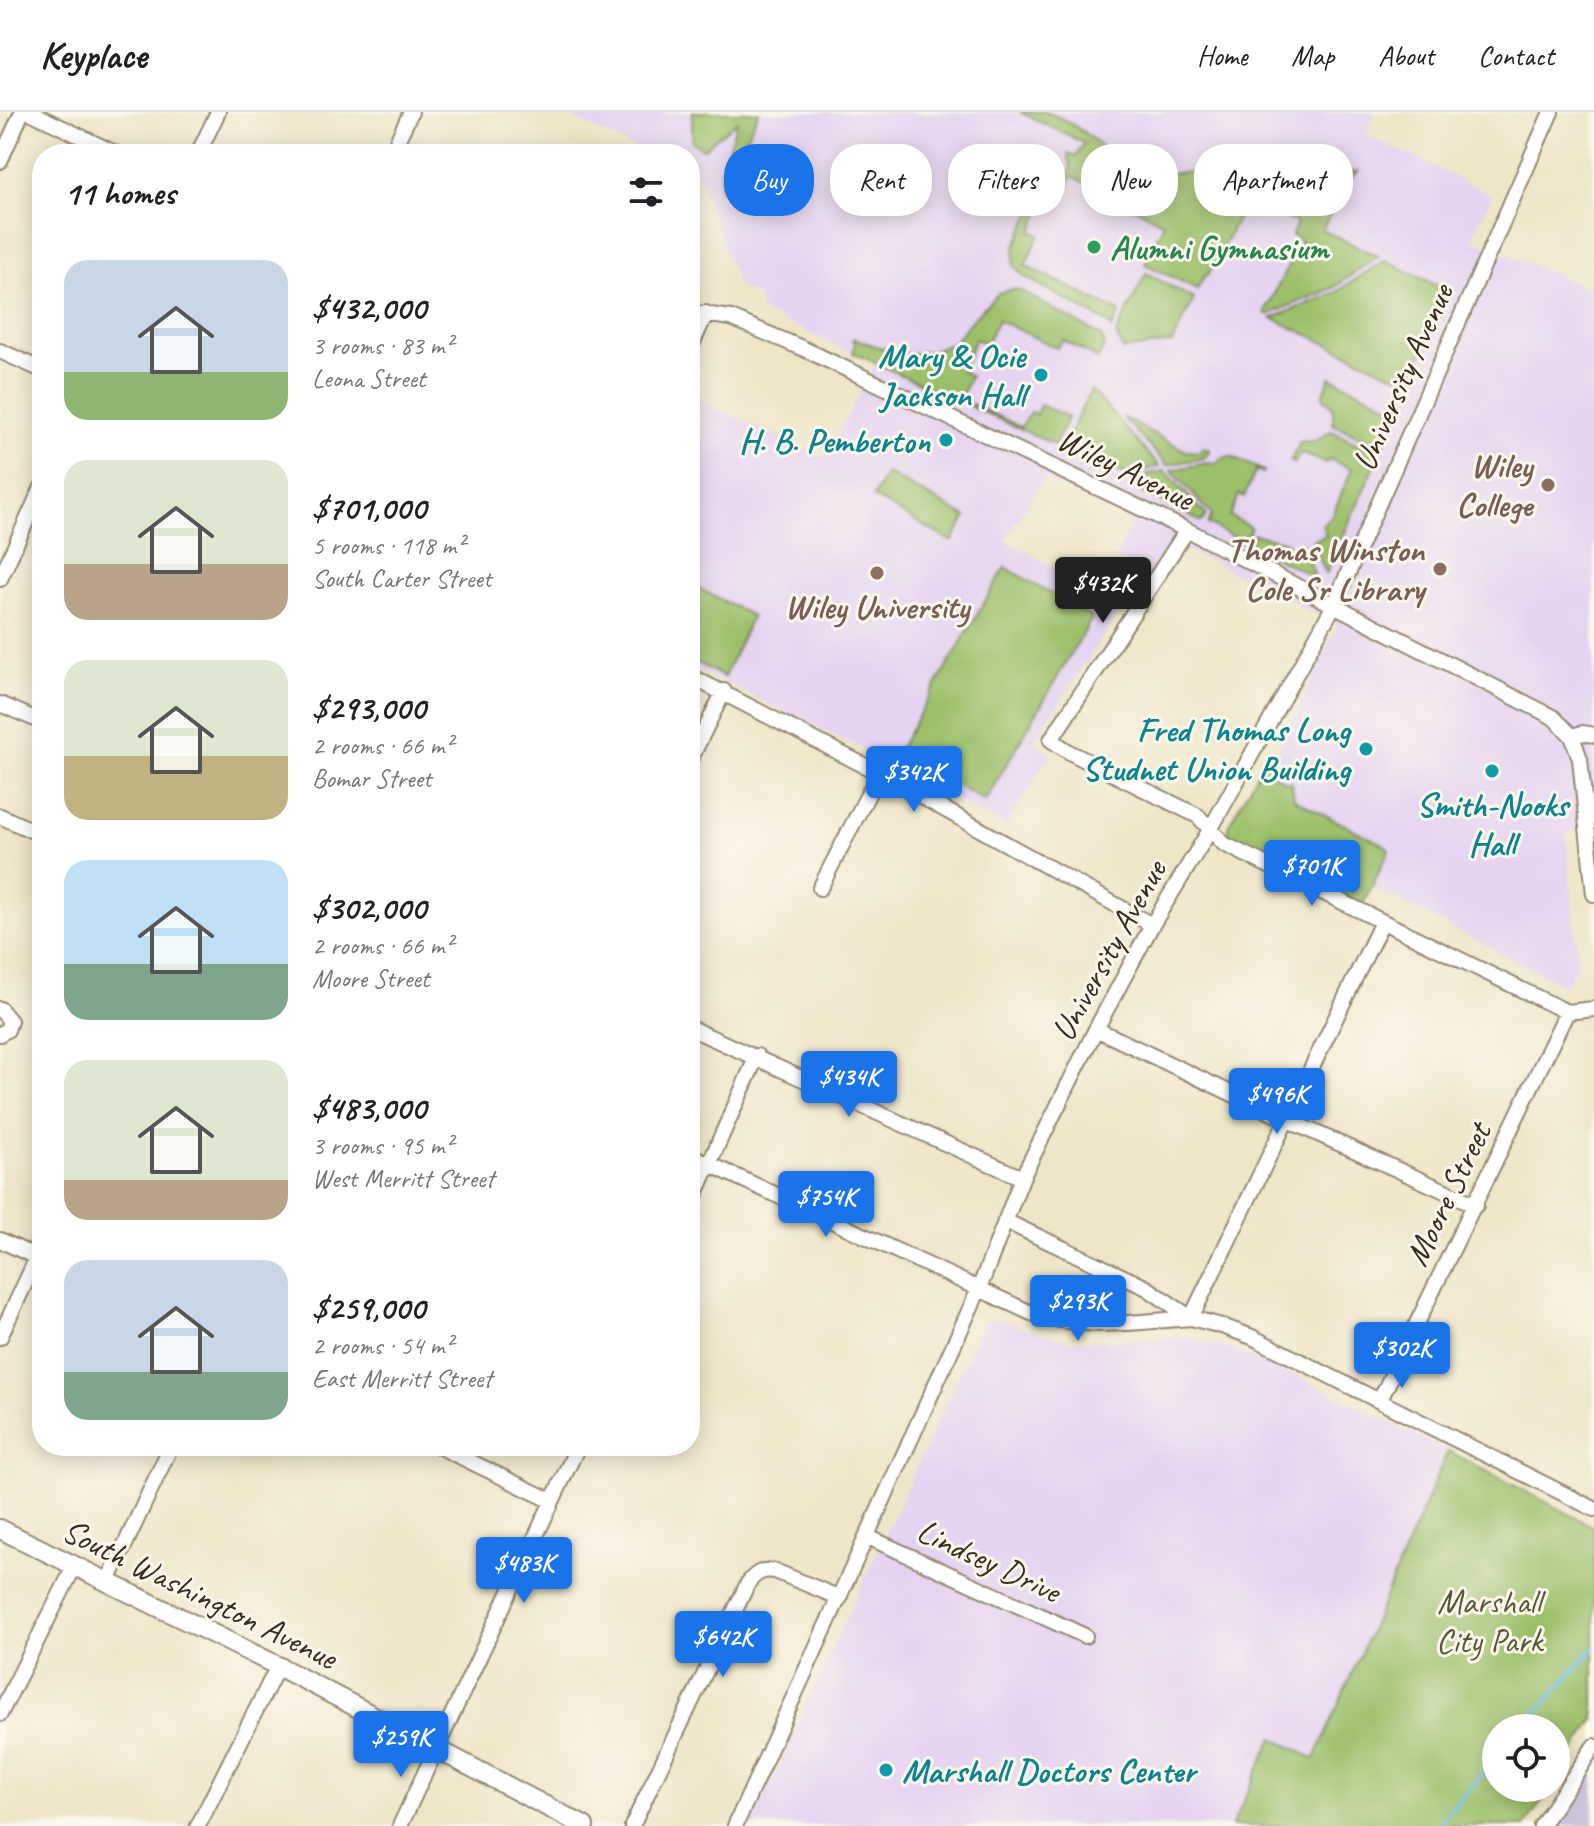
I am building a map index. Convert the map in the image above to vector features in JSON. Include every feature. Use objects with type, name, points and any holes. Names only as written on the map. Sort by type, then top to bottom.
[{"type":"main road","name":"South Washington Avenue","points":[[0,1529],[278,1666],[584,1826]]},
{"type":"street","points":[[0,161],[22,112]]},
{"type":"street","points":[[30,112],[96,144]]},
{"type":"street","points":[[203,144],[218,112]]},
{"type":"street","points":[[396,144],[411,112]]},
{"type":"street","name":"University Avenue","points":[[735,1826],[979,1289],[1022,1178],[1152,925],[1210,830],[1334,605],[1551,112]]},
{"type":"street","name":"Wiley Avenue","points":[[700,313],[746,323],[1187,530],[1548,714],[1572,736]]},
{"type":"street","points":[[700,326],[706,313]]},
{"type":"street","points":[[0,351],[32,365]]},
{"type":"street","points":[[0,579],[32,509]]},
{"type":"street","points":[[1187,530],[1051,740],[1198,816],[1224,844],[1567,1012],[1594,1009]]},
{"type":"street","points":[[700,680],[879,773],[1152,925]]},
{"type":"street","points":[[700,740],[724,691]]},
{"type":"street","points":[[0,704],[32,718]]},
{"type":"street","points":[[1594,735],[1583,733],[1572,736],[1581,766],[1594,894]]},
{"type":"street","points":[[820,888],[879,773]]},
{"type":"street","points":[[0,816],[32,830]]},
{"type":"street","points":[[1191,1318],[1382,922]]},
{"type":"street","points":[[0,1009],[10,1021],[7,1030],[0,1034]]},
{"type":"street","name":"Moore Street","points":[[1380,1400],[1567,1012]]},
{"type":"street","points":[[1096,1029],[1476,1205]]},
{"type":"street","points":[[700,1032],[1022,1178]]},
{"type":"street","points":[[700,1186],[757,1056]]},
{"type":"street","points":[[700,1160],[1031,1313],[1063,1323],[1107,1325],[1191,1318]]},
{"type":"street","points":[[1005,1221],[1147,1288],[1191,1318],[1252,1337],[1594,1509]]},
{"type":"street","points":[[0,1240],[32,1252]]},
{"type":"street","points":[[0,1337],[32,1271]]},
{"type":"street","points":[[108,1581],[166,1456]]},
{"type":"street","points":[[459,1456],[552,1501]]},
{"type":"street","points":[[400,1826],[573,1456]]},
{"type":"street","name":"Lindsey Drive","points":[[868,1537],[1085,1636]]},
{"type":"street","points":[[0,1714],[75,1565]]},
{"type":"street","points":[[632,1826],[754,1575],[775,1571],[840,1598]]},
{"type":"street","points":[[198,1826],[278,1666]]},
{"type":"street","points":[[1541,1826],[1594,1746]]},
{"type":"shaded area","name":"Wiley University","points":[[562,112],[1375,112],[1365,134],[1492,195],[1472,239],[1594,291],[1594,828],[1566,832],[1578,962],[1566,986],[1244,822],[1338,625],[1172,542],[1150,579],[1115,559],[1132,522],[1044,478],[1005,540],[1123,606],[1033,742],[1051,753],[1006,827],[869,752],[700,671],[700,401],[826,458],[875,364],[760,310],[757,295],[739,289],[700,182],[700,144],[625,144]]},
{"type":"shaded area","points":[[996,1319],[1067,1340],[1184,1337],[1223,1346],[1298,1377],[1448,1451],[1315,1759],[1273,1739],[1232,1826],[750,1826],[978,1334],[988,1320]]},
{"type":"shaded area","points":[[1594,1768],[1594,1826],[1556,1826]]},
{"type":"green space","points":[[692,112],[759,112],[743,144],[730,144],[737,121],[703,149],[700,144],[692,142]]},
{"type":"green space","points":[[1020,112],[1045,112],[1057,116],[1099,144],[1084,143]]},
{"type":"green space","points":[[1081,148],[1081,181],[1072,176],[1065,189],[1071,169],[1068,153],[1076,157]]},
{"type":"green space","points":[[724,162],[724,182],[720,190]]},
{"type":"green space","points":[[1194,172],[1194,216],[1239,216],[1208,275],[1197,289],[1145,264],[1164,223],[1150,216],[1178,216],[1178,173]]},
{"type":"green space","points":[[1030,216],[1039,216],[1032,231],[1040,235],[1025,265],[1120,312],[1112,329],[1108,323],[1023,276],[1014,266],[1015,246]]},
{"type":"green space","points":[[1282,216],[1329,216],[1322,230],[1378,256],[1333,288],[1267,315],[1265,311],[1301,241],[1292,235],[1297,223]]},
{"type":"green space","points":[[1385,260],[1450,292],[1409,382],[1272,318],[1335,293]]},
{"type":"green space","points":[[1146,273],[1194,299],[1172,343],[1123,350],[1116,334]]},
{"type":"green space","points":[[1012,289],[1101,336],[1105,345],[1098,359],[1063,340],[1057,348],[998,320],[986,343],[975,339],[961,371],[970,376],[960,399],[1021,427],[1030,412],[1036,414],[1040,405],[1068,417],[1055,445],[853,353],[854,338],[881,348],[905,352],[897,354],[895,359],[954,342],[999,293]]},
{"type":"green space","points":[[1330,377],[1391,406],[1396,417],[1384,444],[1381,446],[1333,424],[1333,407],[1323,397]]},
{"type":"green space","points":[[1091,390],[1159,466],[1127,475],[1063,446]]},
{"type":"green space","points":[[1122,417],[1186,451],[1199,452],[1203,447],[1210,450],[1204,458],[1167,465]]},
{"type":"green space","points":[[1331,431],[1379,456],[1326,574],[1312,541],[1326,535],[1322,525],[1333,514],[1352,469],[1329,459],[1326,463],[1301,453],[1294,463],[1290,462],[1300,442],[1315,441]]},
{"type":"green space","points":[[1231,456],[1264,471],[1256,470],[1244,497],[1239,494],[1230,516],[1251,528],[1244,543],[1208,524],[1212,515],[1171,470],[1215,464]]},
{"type":"green space","points":[[1165,471],[1206,515],[1202,522],[1141,492],[1148,474]]},
{"type":"green space","points":[[886,473],[966,517],[952,542],[873,497]]},
{"type":"green space","points":[[1254,534],[1287,542],[1288,550],[1303,545],[1315,577],[1249,545]]},
{"type":"green space","points":[[1005,567],[1092,618],[985,801],[898,751]]},
{"type":"green space","points":[[700,589],[752,616],[724,677],[700,664]]},
{"type":"green space","points":[[1265,759],[1270,761],[1272,773],[1292,783],[1294,799],[1389,850],[1364,903],[1358,903],[1232,837],[1228,832],[1228,826]]},
{"type":"green space","name":"Marshall City Park","points":[[1448,1451],[1594,1527],[1594,1720],[1570,1757],[1570,1714],[1482,1714],[1482,1802],[1541,1802],[1525,1826],[1232,1826],[1273,1738],[1315,1759]]},
{"type":"waterway","points":[[1535,1714],[1594,1648]]},
{"type":"waterway","points":[[1436,1826],[1482,1775]]},
{"type":"place","name":"Alumni Gymnasium","points":[[1094,247]]},
{"type":"place","name":"Mary & Ocie Jackson Hall","points":[[1041,375]]},
{"type":"place","name":"H. B. Pemberton","points":[[946,440]]},
{"type":"place","name":"Wiley College","points":[[1548,485]]},
{"type":"place","name":"Thomas Winston Cole Sr Library","points":[[1440,569]]},
{"type":"place","name":"Wiley University","points":[[877,573]]},
{"type":"place","name":"Fred Thomas Long Studnet Union Building","points":[[1366,749]]},
{"type":"place","name":"Smith-Nooks Hall","points":[[1492,771]]},
{"type":"place","name":"Marshall Doctors Center","points":[[886,1770]]}]
